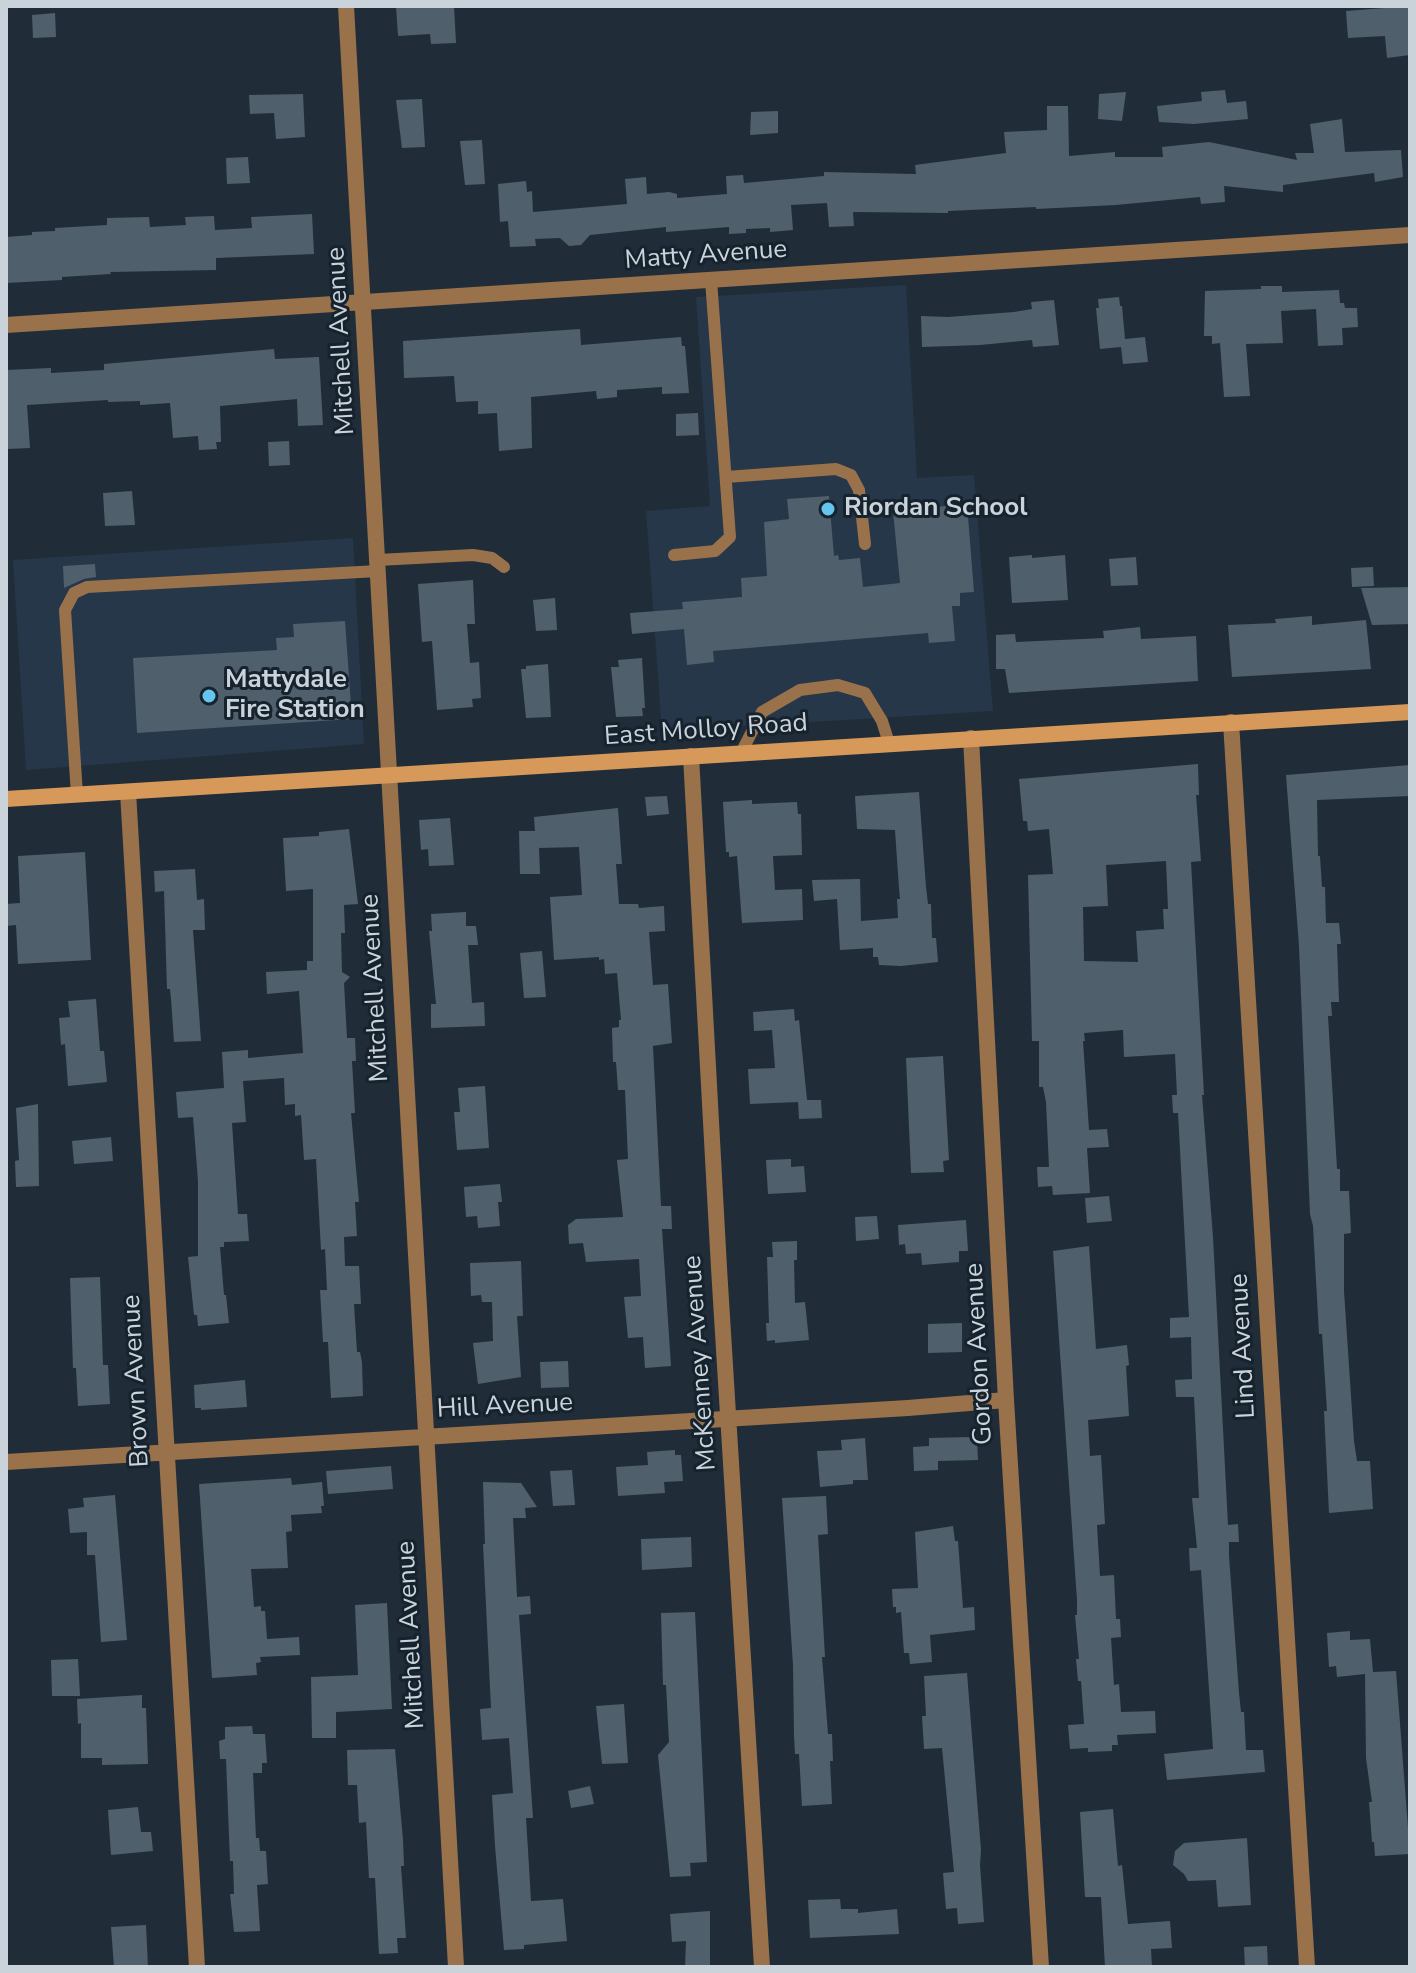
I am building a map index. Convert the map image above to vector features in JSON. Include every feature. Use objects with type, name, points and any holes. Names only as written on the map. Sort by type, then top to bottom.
[{"type":"street","name":"Mitchell Avenue","points":[[346,6],[456,1967]]},
{"type":"street","name":"Matty Avenue","points":[[6,325],[1410,235]]},
{"type":"street","name":"East Molloy Road","points":[[6,799],[1410,712]]},
{"type":"street","name":"Lind Avenue","points":[[1231,722],[1307,1967]]},
{"type":"street","name":"Gordon Avenue","points":[[971,738],[1006,1400],[1041,1967]]},
{"type":"street","name":"McKenney Avenue","points":[[691,756],[762,1967]]},
{"type":"street","name":"Brown Avenue","points":[[128,792],[197,1967]]},
{"type":"street","name":"Hill Avenue","points":[[6,1462],[1006,1400]]},
{"type":"lane","points":[[674,555],[715,551],[730,537],[711,280]]},
{"type":"lane","points":[[726,477],[836,469],[851,475],[859,490],[865,544]]},
{"type":"lane","points":[[77,795],[65,610],[74,593],[87,587],[378,566],[473,555],[492,558],[504,567]]},
{"type":"lane","points":[[741,753],[762,712],[800,690],[838,685],[865,693],[882,721],[889,743]]},
{"type":"shaded area","name":"Riordan School","points":[[906,285],[917,478],[974,475],[993,711],[662,731],[646,511],[710,506],[696,297]]},
{"type":"shaded area","points":[[353,538],[364,744],[26,770],[13,560]]},
{"type":"building","points":[[396,6],[454,6],[456,43],[431,44],[430,34],[398,36]]},
{"type":"building","points":[[1410,6],[1410,55],[1387,58],[1385,36],[1348,38],[1346,11]]},
{"type":"building","points":[[55,13],[56,37],[33,38],[32,15]]},
{"type":"building","points":[[1225,90],[1227,103],[1246,101],[1248,119],[1194,124],[1159,122],[1157,106],[1202,101],[1201,92]]},
{"type":"building","points":[[1126,92],[1122,121],[1098,119],[1099,94]]},
{"type":"building","points":[[303,94],[305,137],[276,139],[274,113],[250,114],[249,95]]},
{"type":"building","points":[[422,99],[425,147],[402,148],[396,100]]},
{"type":"building","points":[[1047,106],[1068,106],[1069,156],[1115,152],[1115,157],[1163,157],[1162,147],[1209,142],[1297,160],[1295,153],[1314,153],[1310,124],[1342,119],[1345,152],[1401,150],[1403,177],[1375,182],[1374,173],[1283,185],[1283,192],[1224,186],[1225,202],[1201,204],[1200,197],[1116,205],[948,213],[853,212],[854,226],[829,227],[827,203],[791,205],[793,230],[770,232],[770,228],[746,229],[746,233],[729,234],[729,227],[666,232],[666,227],[590,235],[581,245],[569,246],[560,238],[535,239],[536,246],[510,247],[508,221],[500,222],[498,184],[526,181],[527,192],[532,191],[533,212],[627,204],[625,179],[646,177],[647,194],[669,192],[677,194],[677,198],[727,194],[726,176],[743,175],[744,183],[824,176],[824,172],[916,174],[915,165],[1006,153],[1004,132],[1047,130]]},
{"type":"building","points":[[778,111],[778,133],[750,135],[751,112]]},
{"type":"building","points":[[482,140],[485,184],[465,185],[460,141]]},
{"type":"building","points":[[248,157],[250,183],[227,184],[226,158]]},
{"type":"building","points":[[312,214],[314,254],[216,258],[216,270],[110,272],[62,277],[62,280],[6,283],[6,237],[55,231],[55,228],[107,225],[107,218],[149,217],[150,227],[186,225],[185,217],[214,216],[215,230],[252,228],[251,217]]},
{"type":"building","points":[[1261,286],[1282,286],[1282,292],[1339,290],[1340,303],[1344,303],[1345,308],[1357,308],[1358,327],[1342,328],[1343,345],[1318,346],[1316,309],[1281,311],[1283,343],[1246,344],[1250,396],[1224,397],[1220,343],[1212,344],[1212,336],[1204,336],[1205,291],[1261,289]]},
{"type":"building","points":[[1119,297],[1125,339],[1145,337],[1148,362],[1123,364],[1121,347],[1100,349],[1098,299]]},
{"type":"building","points":[[1054,300],[1059,345],[1033,347],[1032,340],[922,347],[921,316],[1014,312],[1032,309],[1031,302]]},
{"type":"building","points":[[580,329],[581,345],[681,337],[682,346],[685,346],[689,393],[662,394],[662,387],[617,390],[617,397],[597,399],[596,391],[531,397],[532,448],[499,451],[497,413],[478,414],[478,401],[456,402],[454,376],[404,378],[403,341]]},
{"type":"building","points":[[274,349],[275,359],[319,357],[323,425],[298,426],[297,399],[220,406],[221,442],[216,442],[217,449],[199,450],[198,436],[173,438],[170,403],[140,405],[140,401],[108,400],[27,405],[30,448],[7,449],[6,370],[51,368],[51,373],[104,370],[104,364]]},
{"type":"building","points":[[698,413],[699,435],[676,436],[676,414]]},
{"type":"building","points":[[289,441],[290,465],[269,466],[268,442]]},
{"type":"building","points":[[132,491],[135,525],[105,526],[103,493]]},
{"type":"building","points":[[829,496],[834,556],[838,555],[839,560],[860,558],[863,587],[900,583],[893,511],[967,504],[974,592],[960,593],[960,606],[952,606],[955,641],[929,643],[928,633],[713,651],[714,662],[687,665],[684,629],[632,634],[630,613],[683,609],[682,602],[742,597],[741,578],[767,576],[764,522],[789,519],[787,499]]},
{"type":"building","points":[[1032,555],[1032,558],[1065,555],[1068,600],[1012,603],[1009,557]]},
{"type":"building","points":[[1136,557],[1138,585],[1111,586],[1109,559]]},
{"type":"building","points":[[95,564],[96,577],[64,588],[63,566]]},
{"type":"building","points":[[1373,567],[1374,586],[1352,587],[1351,568]]},
{"type":"building","points":[[473,580],[475,624],[467,624],[470,663],[479,662],[481,698],[472,699],[473,707],[437,710],[432,641],[422,642],[418,584]]},
{"type":"building","points":[[1410,587],[1410,624],[1372,625],[1361,588]]},
{"type":"building","points":[[555,598],[557,630],[536,631],[533,600]]},
{"type":"building","points":[[1312,616],[1312,625],[1366,620],[1371,669],[1232,677],[1228,625],[1276,623],[1275,619]]},
{"type":"building","points":[[345,621],[352,719],[137,733],[133,658],[277,650],[276,638],[294,637],[293,624]]},
{"type":"building","points":[[1140,627],[1141,639],[1196,636],[1198,681],[1009,693],[1005,669],[996,669],[996,635],[1015,634],[1016,642],[1104,638],[1103,631]]},
{"type":"building","points":[[642,658],[643,716],[616,717],[611,667],[619,667],[618,660]]},
{"type":"building","points":[[548,664],[551,717],[526,718],[521,669]]},
{"type":"building","points":[[1198,764],[1199,795],[1196,795],[1201,861],[1191,862],[1228,1525],[1238,1524],[1239,1542],[1229,1542],[1229,1556],[1246,1750],[1263,1750],[1265,1772],[1167,1780],[1164,1754],[1213,1749],[1201,1570],[1190,1571],[1189,1548],[1197,1548],[1192,1498],[1199,1498],[1194,1397],[1176,1397],[1175,1380],[1192,1379],[1191,1337],[1170,1338],[1170,1318],[1189,1317],[1178,1113],[1173,1113],[1172,1095],[1177,1095],[1175,1054],[1124,1057],[1123,1030],[1084,1033],[1089,1130],[1107,1129],[1109,1147],[1087,1148],[1090,1193],[1053,1195],[1052,1186],[1038,1187],[1037,1167],[1049,1167],[1046,1102],[1043,1087],[1039,1087],[1039,1041],[1032,1041],[1028,875],[1053,874],[1049,829],[1028,831],[1027,821],[1023,821],[1019,779]],"holes":[[[1166,861],[1168,909],[1163,909],[1164,929],[1136,931],[1138,962],[1084,961],[1083,907],[1108,906],[1106,865]]]},
{"type":"building","points":[[1410,765],[1410,796],[1317,800],[1318,856],[1322,887],[1325,887],[1326,923],[1339,923],[1341,944],[1337,944],[1339,1002],[1331,1002],[1332,1016],[1328,1016],[1337,1169],[1340,1169],[1340,1191],[1349,1191],[1351,1233],[1344,1234],[1344,1291],[1354,1441],[1357,1461],[1370,1461],[1373,1509],[1329,1513],[1324,1411],[1327,1411],[1310,1214],[1299,946],[1286,775]]},
{"type":"building","points":[[919,792],[926,887],[938,962],[879,965],[878,957],[873,957],[873,948],[840,950],[837,899],[814,901],[812,880],[860,879],[861,921],[898,918],[897,899],[900,899],[895,830],[857,829],[855,796]]},
{"type":"building","points":[[667,796],[669,814],[647,816],[645,797]]},
{"type":"building","points":[[752,800],[752,804],[797,802],[798,814],[801,814],[802,855],[773,856],[775,890],[802,889],[803,920],[742,923],[737,856],[729,857],[729,852],[726,852],[723,802]]},
{"type":"building","points":[[618,808],[622,864],[616,864],[619,904],[638,904],[639,908],[664,906],[665,931],[649,932],[653,985],[668,984],[672,1043],[653,1046],[661,1206],[671,1206],[672,1229],[662,1229],[671,1366],[645,1368],[643,1337],[628,1338],[624,1297],[641,1296],[639,1259],[586,1262],[583,1243],[569,1244],[568,1225],[576,1219],[623,1217],[617,1160],[628,1159],[625,1090],[618,1090],[616,1062],[613,1062],[612,1028],[619,1027],[621,1020],[617,973],[605,974],[604,959],[599,960],[599,957],[554,960],[550,897],[582,895],[579,847],[539,848],[540,874],[520,874],[519,831],[535,831],[534,817]]},
{"type":"building","points":[[450,818],[454,865],[429,866],[428,849],[421,850],[419,820]]},
{"type":"building","points":[[349,829],[358,904],[344,905],[342,972],[350,977],[344,983],[347,1038],[355,1038],[356,1061],[352,1061],[355,1113],[351,1113],[359,1202],[355,1202],[357,1236],[344,1237],[345,1266],[359,1266],[361,1304],[354,1304],[363,1396],[331,1398],[328,1342],[323,1342],[320,1290],[327,1290],[325,1249],[321,1250],[316,1159],[304,1160],[301,1115],[295,1116],[295,1104],[285,1105],[284,1078],[243,1081],[246,1122],[232,1123],[238,1214],[247,1214],[249,1241],[224,1242],[224,1247],[220,1247],[229,1323],[198,1326],[197,1315],[194,1315],[188,1257],[198,1256],[198,1181],[193,1117],[178,1118],[176,1092],[224,1088],[222,1052],[248,1050],[248,1058],[303,1053],[299,991],[267,994],[266,972],[307,970],[307,961],[313,961],[313,889],[286,891],[283,838],[319,836],[319,832]]},
{"type":"building","points":[[85,852],[91,960],[18,964],[16,925],[6,926],[6,904],[20,903],[18,856]]},
{"type":"building","points":[[195,869],[197,900],[204,899],[205,930],[193,930],[201,1041],[174,1042],[170,989],[167,989],[164,891],[155,892],[154,871]]},
{"type":"building","points":[[466,912],[466,926],[476,926],[478,945],[468,945],[472,1003],[484,1002],[485,1026],[431,1028],[431,1004],[436,1004],[429,931],[432,931],[431,914]]},
{"type":"building","points":[[542,951],[546,997],[524,998],[520,953]]},
{"type":"building","points":[[96,999],[100,1051],[104,1051],[107,1082],[68,1086],[65,1044],[61,1045],[59,1018],[70,1017],[68,1001]]},
{"type":"building","points":[[794,1009],[795,1021],[799,1020],[807,1100],[821,1100],[822,1118],[799,1119],[798,1102],[750,1104],[748,1069],[775,1068],[772,1030],[754,1031],[753,1012]]},
{"type":"building","points":[[943,1056],[949,1160],[943,1161],[944,1172],[911,1173],[906,1058]]},
{"type":"building","points":[[485,1086],[489,1148],[457,1150],[454,1112],[460,1112],[458,1088]]},
{"type":"building","points":[[38,1104],[39,1186],[16,1187],[15,1161],[19,1160],[16,1108]]},
{"type":"building","points":[[111,1137],[113,1161],[74,1164],[72,1141]]},
{"type":"building","points":[[791,1159],[791,1167],[804,1166],[806,1192],[768,1194],[766,1160]]},
{"type":"building","points":[[500,1184],[500,1226],[478,1228],[477,1216],[466,1217],[464,1187]]},
{"type":"building","points":[[1109,1196],[1112,1221],[1087,1223],[1085,1198]]},
{"type":"building","points":[[877,1216],[879,1239],[856,1241],[855,1217]]},
{"type":"building","points":[[966,1220],[968,1251],[959,1251],[959,1262],[922,1265],[921,1253],[906,1254],[905,1244],[899,1245],[898,1225]]},
{"type":"building","points":[[797,1241],[795,1303],[805,1302],[809,1340],[767,1341],[767,1257],[773,1257],[772,1242]]},
{"type":"building","points":[[1089,1246],[1096,1349],[1127,1345],[1129,1365],[1126,1366],[1129,1416],[1088,1420],[1090,1456],[1101,1455],[1105,1524],[1097,1525],[1100,1576],[1114,1575],[1116,1619],[1120,1619],[1121,1637],[1111,1638],[1114,1685],[1119,1684],[1121,1712],[1155,1711],[1156,1733],[1117,1735],[1118,1745],[1112,1745],[1112,1751],[1088,1752],[1088,1748],[1070,1749],[1068,1725],[1084,1724],[1076,1659],[1079,1659],[1075,1615],[1077,1600],[1053,1251]]},
{"type":"building","points":[[521,1261],[523,1316],[517,1316],[521,1377],[478,1384],[473,1343],[493,1341],[492,1302],[482,1302],[481,1295],[471,1296],[470,1263]]},
{"type":"building","points":[[100,1277],[103,1365],[108,1365],[110,1404],[78,1406],[76,1368],[73,1368],[70,1278]]},
{"type":"building","points":[[962,1323],[962,1352],[928,1353],[928,1324]]},
{"type":"building","points":[[568,1361],[569,1387],[541,1388],[540,1362]]},
{"type":"building","points":[[245,1380],[247,1407],[195,1408],[194,1385]]},
{"type":"building","points":[[865,1438],[868,1480],[820,1487],[817,1451],[842,1450],[841,1440]]},
{"type":"building","points":[[929,1438],[977,1438],[978,1460],[938,1461],[938,1470],[914,1471],[913,1447],[929,1446]]},
{"type":"building","points":[[675,1450],[675,1455],[681,1455],[683,1481],[664,1482],[665,1493],[618,1496],[616,1467],[648,1465],[647,1452]]},
{"type":"building","points":[[391,1466],[393,1489],[328,1494],[326,1471]]},
{"type":"building","points":[[572,1470],[575,1505],[553,1506],[550,1471]]},
{"type":"building","points":[[291,1478],[292,1485],[322,1482],[322,1513],[291,1515],[292,1531],[286,1532],[288,1568],[251,1569],[254,1607],[261,1606],[261,1611],[265,1611],[267,1639],[299,1637],[300,1655],[260,1657],[261,1662],[256,1663],[257,1675],[212,1678],[199,1484]]},
{"type":"building","points":[[483,1482],[521,1483],[537,1507],[525,1508],[526,1518],[513,1518],[517,1597],[530,1596],[531,1614],[519,1615],[533,1818],[526,1818],[531,1901],[563,1899],[567,1941],[524,1945],[524,1949],[504,1950],[495,1846],[492,1795],[513,1793],[509,1738],[482,1740],[480,1709],[491,1708]]},
{"type":"building","points":[[115,1495],[127,1640],[101,1642],[95,1555],[87,1555],[87,1532],[70,1533],[68,1509],[84,1507],[83,1498]]},
{"type":"building","points":[[826,1496],[828,1534],[818,1535],[825,1657],[822,1657],[828,1734],[832,1734],[832,1804],[802,1806],[799,1754],[795,1754],[793,1665],[782,1498]]},
{"type":"building","points":[[953,1526],[955,1541],[958,1541],[963,1608],[974,1607],[975,1630],[930,1635],[932,1662],[910,1664],[909,1653],[904,1653],[901,1612],[896,1613],[896,1607],[893,1607],[892,1589],[918,1588],[915,1532]]},
{"type":"building","points":[[691,1537],[692,1567],[642,1570],[641,1539]]},
{"type":"building","points":[[387,1603],[392,1709],[336,1712],[336,1738],[312,1738],[311,1677],[358,1675],[355,1605]]},
{"type":"building","points":[[695,1612],[707,1862],[690,1863],[691,1876],[670,1877],[658,1755],[669,1742],[666,1685],[663,1685],[661,1613]]},
{"type":"building","points":[[1350,1631],[1350,1640],[1370,1639],[1373,1672],[1396,1671],[1410,1854],[1375,1856],[1366,1758],[1365,1674],[1337,1677],[1336,1666],[1329,1667],[1327,1633]]},
{"type":"building","points":[[78,1659],[80,1696],[52,1696],[51,1660]]},
{"type":"building","points":[[967,1673],[984,1922],[958,1924],[957,1908],[946,1909],[943,1873],[954,1872],[942,1748],[924,1749],[922,1716],[926,1716],[924,1676]]},
{"type":"building","points":[[142,1695],[142,1708],[146,1708],[148,1764],[102,1765],[102,1758],[81,1758],[77,1699]]},
{"type":"building","points":[[624,1704],[628,1763],[602,1764],[596,1706]]},
{"type":"building","points":[[252,1726],[253,1734],[265,1734],[267,1763],[262,1763],[262,1773],[253,1773],[256,1838],[259,1838],[260,1851],[266,1851],[268,1884],[257,1885],[260,1931],[234,1932],[226,1759],[220,1759],[219,1741],[225,1739],[225,1727]]},
{"type":"building","points":[[395,1749],[403,1840],[404,1866],[401,1866],[406,1938],[397,1938],[398,1953],[379,1954],[375,1878],[369,1878],[366,1822],[359,1823],[357,1785],[348,1785],[347,1750]]},
{"type":"building","points":[[590,1786],[594,1804],[571,1808],[568,1791]]},
{"type":"building","points":[[138,1807],[141,1832],[151,1832],[153,1851],[111,1855],[108,1810]]},
{"type":"building","points":[[1113,1809],[1118,1866],[1122,1865],[1128,1924],[1170,1921],[1172,1948],[1151,1949],[1152,1967],[1105,1967],[1101,1897],[1085,1897],[1080,1812]]},
{"type":"building","points":[[1247,1838],[1251,1905],[1218,1907],[1216,1880],[1188,1881],[1173,1865],[1175,1851],[1184,1843]]},
{"type":"building","points":[[840,1899],[841,1909],[858,1909],[858,1913],[897,1909],[899,1934],[810,1938],[808,1900]]},
{"type":"building","points":[[710,1911],[710,1967],[685,1967],[686,1941],[672,1942],[670,1914]]},
{"type":"building","points":[[146,1925],[148,1967],[114,1967],[111,1927]]},
{"type":"building","points":[[1267,1946],[1268,1967],[1245,1967],[1244,1947]]},
{"type":"place","name":"Riordan School","points":[[828,509]]},
{"type":"place","name":"Mattydale Fire Station","points":[[209,696]]}]
